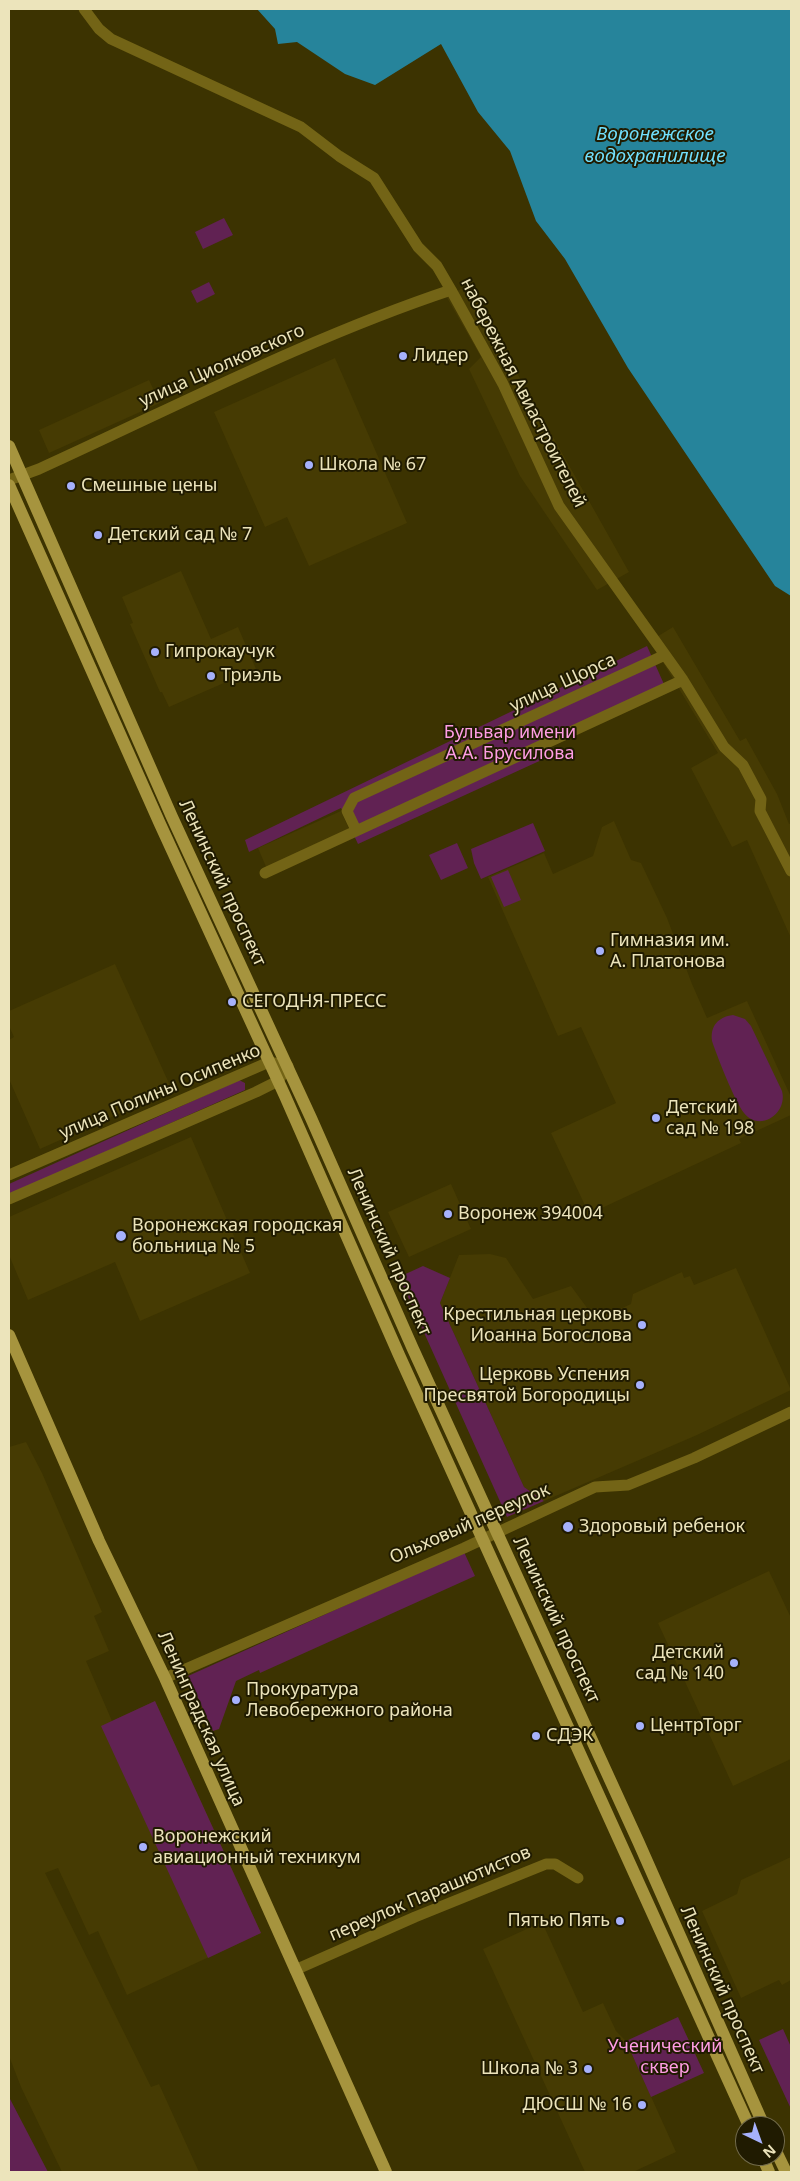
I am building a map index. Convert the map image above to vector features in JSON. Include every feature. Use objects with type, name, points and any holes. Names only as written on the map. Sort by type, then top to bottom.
[{"type":"main road","name":"Ленинский проспект","points":[[9,446],[172,817],[288,1066],[496,1532],[638,1841],[760,2116]]},
{"type":"main road","name":"Ленинский проспект","points":[[9,486],[744,2116]]},
{"type":"main road","name":"Ленинградская улица","points":[[9,1335],[99,1541],[165,1678],[386,2172]]},
{"type":"street","name":"набережная Авиастроителей","points":[[84,9],[99,30],[111,39],[288,119],[302,127],[339,156],[367,172],[379,184],[418,247],[437,266],[451,290],[503,384],[560,506],[683,680],[724,747],[743,765],[761,799],[760,812],[791,871]]},
{"type":"street","name":"улица Циолковского","points":[[9,480],[23,476],[402,306],[451,290]]},
{"type":"street","name":"улица Щорса","points":[[356,830],[347,811],[354,798],[665,655]]},
{"type":"street","points":[[265,873],[683,680]]},
{"type":"street","name":"улица Полины Осипенко","points":[[9,1175],[269,1062],[288,1066],[278,1081],[9,1199]]},
{"type":"street","name":"Ольховый переулок","points":[[165,1678],[483,1539],[594,1486],[628,1485],[636,1482],[694,1458],[791,1412]]},
{"type":"street","name":"переулок Парашютистов","points":[[294,1970],[415,1917],[546,1864],[555,1864],[578,1878]]},
{"type":"shaded area","points":[[468,286],[629,572],[597,590],[520,476],[469,369],[481,357],[446,296]]},
{"type":"shaded area","name":"Школа № 67","points":[[335,358],[407,523],[309,566],[287,517],[265,527],[214,412]]},
{"type":"shaded area","points":[[149,380],[160,403],[49,453],[39,430]]},
{"type":"shaded area","points":[[181,571],[211,639],[238,627],[256,669],[169,707],[162,692],[160,692],[130,624],[133,623],[122,597]]},
{"type":"shaded area","points":[[673,627],[740,741],[746,738],[777,794],[789,824],[791,823],[791,938],[747,840],[732,847],[691,768],[718,753],[650,641]]},
{"type":"shaded area","points":[[341,811],[349,829],[267,869],[258,848]]},
{"type":"shaded area","name":"Гимназия им. А. Платонова","points":[[614,821],[631,860],[641,863],[667,918],[707,1018],[747,1001],[791,1097],[791,1115],[739,1139],[741,1143],[589,1214],[551,1133],[616,1103],[581,1027],[558,1036],[488,877],[544,853],[553,874],[593,856],[602,827]]},
{"type":"shaded area","points":[[115,964],[172,1090],[40,1149],[9,1079],[9,1040],[14,1037],[9,1026],[9,1011]]},
{"type":"shaded area","name":"Воронежская городская больница № 5","points":[[191,1137],[250,1273],[140,1321],[115,1262],[28,1300],[9,1255],[9,1217]]},
{"type":"shaded area","points":[[451,1184],[471,1229],[409,1257],[388,1212]]},
{"type":"shaded area","points":[[490,1254],[506,1258],[533,1299],[571,1286],[596,1320],[631,1304],[633,1294],[682,1272],[684,1278],[690,1276],[694,1285],[736,1268],[791,1390],[697,1435],[544,1501],[524,1487],[440,1303],[459,1255]]},
{"type":"shaded area","points":[[26,1442],[42,1473],[102,1612],[94,1616],[109,1651],[86,1661],[112,1721],[155,1701],[261,1933],[127,1995],[98,1931],[89,1935],[58,1868],[45,1873],[151,2087],[159,2084],[199,2172],[62,2172],[21,2087],[9,2056],[9,1447]]},
{"type":"shaded area","name":"Детский сад № 140","points":[[769,1571],[791,1618],[791,1759],[733,1786],[658,1623]]},
{"type":"shaded area","points":[[791,1857],[791,1980],[782,1985],[779,1980],[741,1998],[702,1911],[737,1894],[741,1880]]},
{"type":"shaded area","name":"Школа № 3","points":[[542,1922],[583,2012],[603,2003],[616,2031],[626,2041],[676,2152],[633,2172],[585,2172],[483,1949]]},
{"type":"green space","points":[[224,218],[233,235],[203,249],[195,232]]},
{"type":"green space","points":[[209,282],[215,294],[197,303],[191,291]]},
{"type":"green space","name":"Бульвар имени А.А. Брусилова","points":[[647,646],[667,691],[542,748],[546,758],[358,844],[341,808],[249,852],[245,840]]},
{"type":"green space","points":[[533,823],[545,851],[481,879],[474,863],[471,849]]},
{"type":"green space","points":[[457,843],[468,868],[441,880],[429,855]]},
{"type":"green space","points":[[508,870],[521,900],[504,907],[491,877]]},
{"type":"green space","points":[[733,1015],[745,1019],[751,1026],[782,1091],[781,1107],[777,1113],[765,1121],[750,1119],[740,1107],[726,1078],[712,1041],[712,1031],[716,1023],[723,1018]]},
{"type":"green space","points":[[239,1080],[245,1083],[245,1090],[9,1195],[9,1184]]},
{"type":"green space","points":[[423,1266],[450,1278],[440,1303],[524,1487],[544,1501],[507,1517],[399,1277]]},
{"type":"green space","points":[[464,1552],[475,1576],[260,1673],[259,1670],[236,1681],[219,1729],[213,1731],[188,1676]]},
{"type":"green space","points":[[155,1701],[261,1933],[208,1958],[101,1726]]},
{"type":"green space","name":"Ученический сквер","points":[[678,2017],[704,2073],[651,2097],[626,2041]]},
{"type":"green space","points":[[783,2029],[791,2047],[791,2109],[759,2040]]},
{"type":"green space","points":[[9,2097],[48,2172],[9,2172]]},
{"type":"water","name":"Воронежское водохранилище","points":[[257,9],[791,9],[791,596],[775,586],[628,368],[565,259],[536,221],[510,151],[478,112],[441,44],[375,85],[345,74],[297,42],[278,44],[275,29]]},
{"type":"place","name":"Лидер","points":[[403,356]]},
{"type":"place","name":"Школа № 67","points":[[309,465]]},
{"type":"place","name":"Смешные цены","points":[[71,486]]},
{"type":"place","name":"Детский сад № 7","points":[[98,535]]},
{"type":"place","name":"Гипрокаучук","points":[[155,652]]},
{"type":"place","name":"Триэль","points":[[211,676]]},
{"type":"place","name":"Гимназия им. А. Платонова","points":[[600,951]]},
{"type":"place","name":"СЕГОДНЯ-ПРЕСС","points":[[232,1002]]},
{"type":"place","name":"Детский сад № 198","points":[[656,1118]]},
{"type":"place","name":"Воронеж 394004","points":[[448,1214]]},
{"type":"place","name":"Воронежская городская больница № 5","points":[[121,1236]]},
{"type":"place","name":"Крестильная церковь Иоанна Богослова","points":[[642,1325]]},
{"type":"place","name":"Церковь Успения Пресвятой Богородицы","points":[[640,1385]]},
{"type":"place","name":"Здоровый ребенок","points":[[568,1527]]},
{"type":"place","name":"Детский сад № 140","points":[[734,1663]]},
{"type":"place","name":"Прокуратура Левобережного района","points":[[236,1700]]},
{"type":"place","name":"ЦентрТорг","points":[[640,1726]]},
{"type":"place","name":"СДЭК","points":[[536,1736]]},
{"type":"place","name":"Воронежский авиационный техникум","points":[[143,1847]]},
{"type":"place","name":"Пятью Пять","points":[[620,1921]]},
{"type":"place","name":"Школа № 3","points":[[588,2069]]},
{"type":"place","name":"ДЮСШ № 16","points":[[642,2105]]}]
